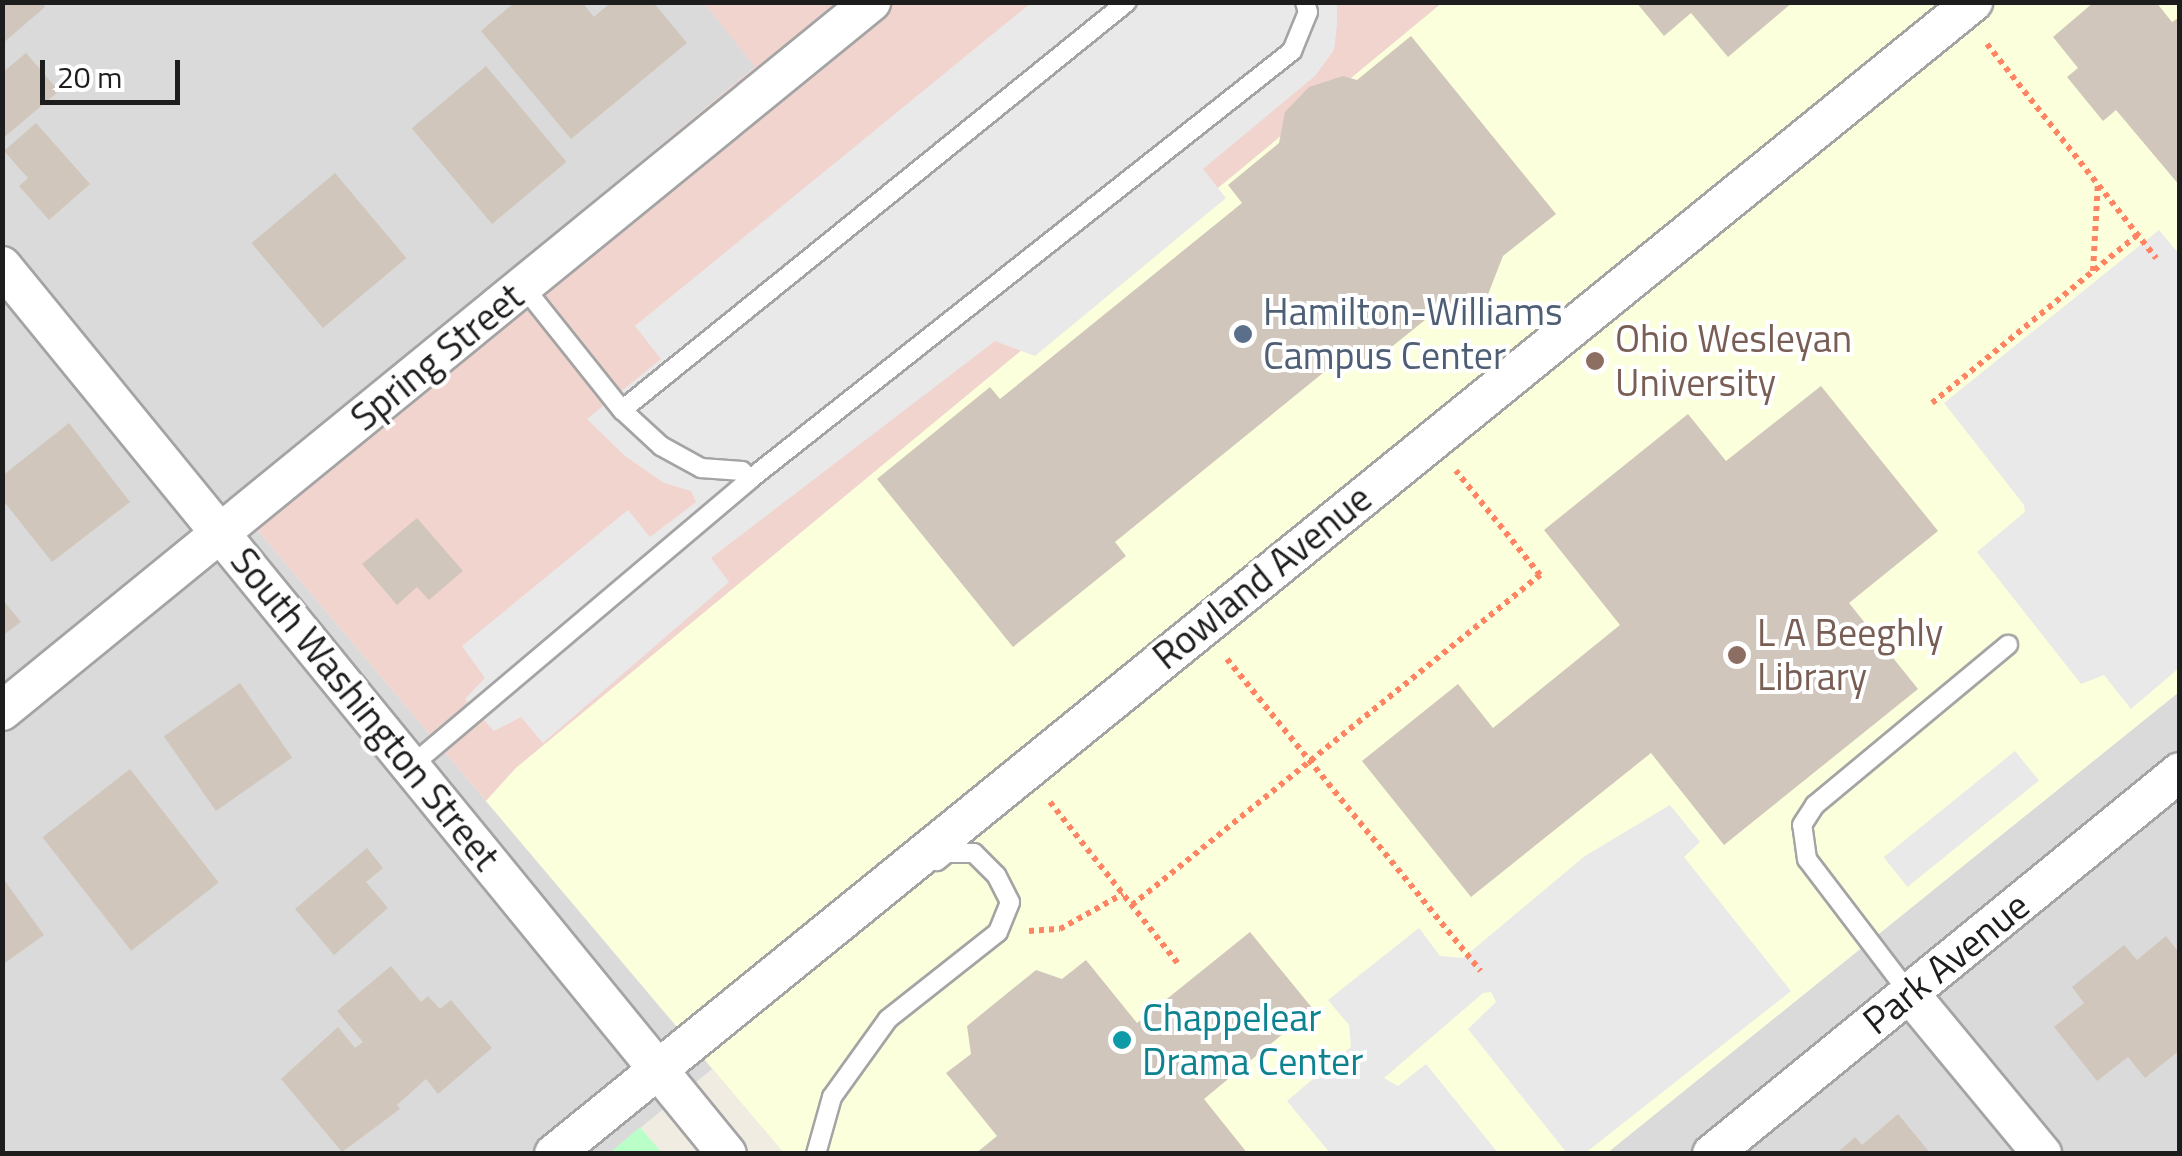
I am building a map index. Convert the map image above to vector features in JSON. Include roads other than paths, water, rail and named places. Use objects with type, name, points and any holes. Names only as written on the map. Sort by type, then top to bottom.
[{"type":"street","name":"Spring Street","points":[[2,711],[872,2]]},
{"type":"street","name":"Rowland Avenue","points":[[554,1154],[662,1074],[1024,769],[1967,7]]},
{"type":"street","name":"South Washington Street","points":[[2,266],[727,1154]]},
{"type":"street","name":"Park Avenue","points":[[1712,1154],[2180,772]]},
{"type":"street","points":[[1909,993],[2042,1154]]},
{"type":"lane","points":[[622,410],[1127,2]]},
{"type":"lane","points":[[411,766],[749,480],[1292,51],[1308,12],[1305,2]]},
{"type":"lane","points":[[523,286],[622,410],[661,446],[701,468],[742,471],[749,480]]},
{"type":"lane","points":[[1909,993],[1807,859],[1802,824],[1815,805],[2008,644]]},
{"type":"lane","points":[[662,1074],[947,853],[974,853],[996,875],[1010,902],[998,932],[888,1019],[832,1097],[816,1154]]},
{"type":"place","name":"Hamilton-Williams Campus Center","points":[[1243,334]]},
{"type":"place","name":"Ohio Wesleyan University","points":[[1595,361]]},
{"type":"place","name":"L A Beeghly Library","points":[[1737,655]]},
{"type":"place","name":"Chappelear Drama Center","points":[[1122,1040]]}]
